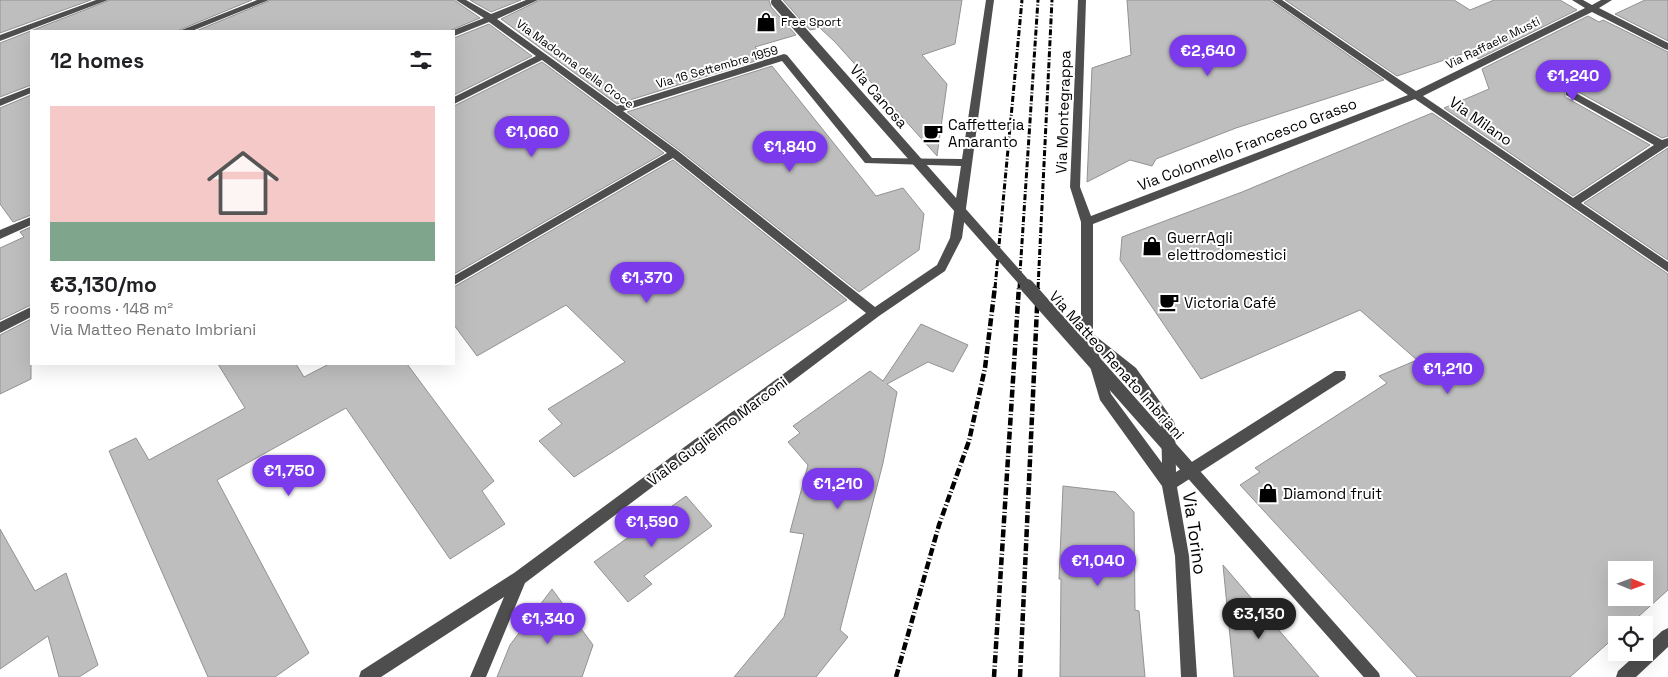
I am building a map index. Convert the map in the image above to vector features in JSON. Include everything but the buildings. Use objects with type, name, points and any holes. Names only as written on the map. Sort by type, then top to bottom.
[{"type":"street","points":[[0,38],[104,0]]},
{"type":"street","points":[[187,30],[265,0]]},
{"type":"street","name":"Via Madonna della Croce","points":[[460,0],[488,17],[674,153],[875,313]]},
{"type":"street","points":[[455,33],[488,17],[534,0]]},
{"type":"street","points":[[968,162],[990,0]]},
{"type":"street","name":"Via Montegrappa","points":[[1082,0],[1075,187],[1088,222]]},
{"type":"street","name":"Via Milano","points":[[1276,0],[1668,268]]},
{"type":"street","points":[[1576,0],[1668,47]]},
{"type":"street","name":"Via Raffaele Musti","points":[[1417,95],[1608,0]]},
{"type":"street","name":"Via Canosa","points":[[775,1],[1020,280]]},
{"type":"street","points":[[455,100],[542,57]]},
{"type":"street","name":"Via 16 Settembre 1959","points":[[615,110],[784,57],[869,161],[968,162]]},
{"type":"street","points":[[0,103],[30,90]]},
{"type":"street","points":[[1569,93],[1665,143],[1574,202]]},
{"type":"street","name":"Via Colonnello Francesco Grasso","points":[[1088,222],[1417,95]]},
{"type":"street","points":[[455,280],[674,153]]},
{"type":"street","name":"Viale Guglielmo Marconi","points":[[367,677],[519,578],[875,313],[941,268],[956,238],[968,162]]},
{"type":"street","points":[[0,235],[30,221]]},
{"type":"street","name":"Via Torino","points":[[1088,222],[1087,336],[1105,396],[1169,484]]},
{"type":"street","name":"Via Matteo Renato Imbriani","points":[[1020,280],[1372,677]]},
{"type":"street","points":[[0,328],[30,313]]},
{"type":"street","name":"Via Torino","points":[[1087,336],[1131,372],[1168,424],[1169,484],[1182,556],[1189,677]]},
{"type":"street","points":[[1169,484],[1340,375]]},
{"type":"street","points":[[478,677],[519,578]]},
{"type":"street","points":[[1624,677],[1668,636]]},
{"type":"railway","points":[[995,288],[1022,0]]},
{"type":"railway","points":[[1019,288],[1038,0]]},
{"type":"railway","points":[[1038,288],[1052,0]]},
{"type":"railway","points":[[896,677],[939,525],[969,441],[985,368],[995,286]]},
{"type":"railway","points":[[994,677],[1019,286]]},
{"type":"railway","points":[[1020,677],[1038,286]]},
{"type":"place","name":"Free Sport","points":[[766,22]]},
{"type":"place","name":"Caffetteria Amaranto","points":[[933,133]]},
{"type":"place","name":"GuerrAgli elettrodomestici","points":[[1152,246]]},
{"type":"place","name":"Victoria Café","points":[[1169,302]]},
{"type":"place","name":"Diamond fruit","points":[[1268,493]]}]
